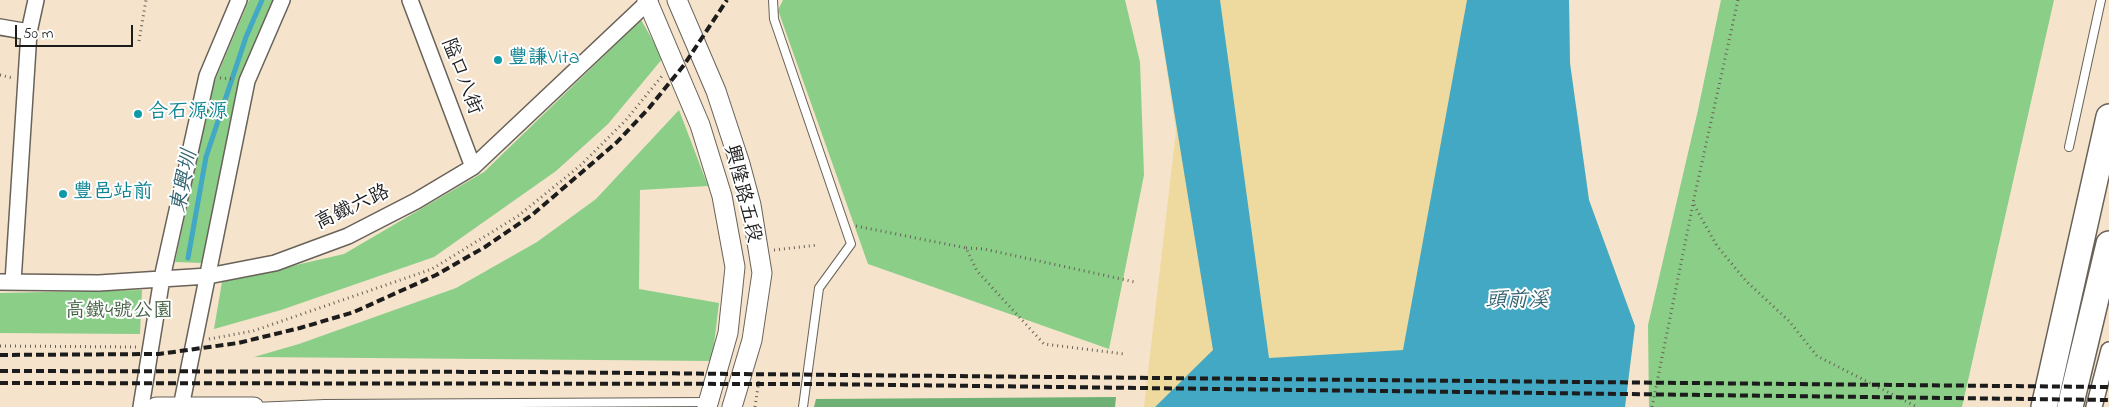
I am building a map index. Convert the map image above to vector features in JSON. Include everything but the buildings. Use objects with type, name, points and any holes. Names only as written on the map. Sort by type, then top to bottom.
[{"type":"highway","points":[[2044,407],[2109,117]]},
{"type":"highway","points":[[2070,407],[2109,244]]},
{"type":"street","points":[[6,282],[29,32],[36,0]]},
{"type":"street","points":[[141,407],[162,278],[207,76],[239,0]]},
{"type":"street","points":[[181,407],[248,81],[282,0]]},
{"type":"street","name":"隘口八街","points":[[410,0],[473,168]]},
{"type":"street","name":"高鐵六路","points":[[6,282],[99,283],[208,276],[275,263],[348,236],[416,201],[473,168],[648,0]]},
{"type":"street","name":"興隆路五段","points":[[648,0],[700,125],[722,196],[735,267],[728,333],[708,405]]},
{"type":"street","name":"興隆路五段","points":[[677,0],[716,91],[740,164],[751,205],[762,273],[752,340],[732,407]]},
{"type":"street","points":[[0,27],[29,32]]},
{"type":"street","points":[[2094,407],[2109,350]]},
{"type":"street","points":[[156,407],[254,407]]},
{"type":"lane","points":[[773,0],[774,19],[851,244],[819,288],[803,407]]},
{"type":"lane","points":[[2068,147],[2101,0]]},
{"type":"lane","points":[[254,407],[708,405]]},
{"type":"path","points":[[139,42],[146,0]]},
{"type":"path","points":[[1652,407],[1693,203],[1738,0]]},
{"type":"path","points":[[194,342],[253,331],[432,269],[518,216],[581,165],[626,120],[666,71]]},
{"type":"path","points":[[207,76],[248,81]]},
{"type":"path","points":[[1693,203],[1717,246],[1746,281],[1790,321],[1817,356],[1917,407]]},
{"type":"path","points":[[844,223],[966,248],[984,249],[1135,282]]},
{"type":"path","points":[[771,250],[818,245]]},
{"type":"path","points":[[966,248],[977,271],[1044,344],[1124,354]]},
{"type":"path","points":[[0,346],[150,347]]},
{"type":"green space","points":[[249,0],[273,0],[242,71],[202,263],[175,262],[212,88]]},
{"type":"green space","points":[[783,0],[1125,0],[1140,62],[1144,175],[1109,349],[868,264],[778,10]]},
{"type":"green space","points":[[1721,0],[2054,0],[1962,407],[1649,407],[1648,325],[1698,110]]},
{"type":"green space","points":[[641,20],[663,58],[608,124],[556,171],[434,257],[281,310],[214,329],[222,282],[344,254],[484,172]]},
{"type":"green space","points":[[679,110],[708,186],[640,190],[639,289],[719,303],[712,361],[254,357],[299,344],[456,288],[537,242],[596,199]]},
{"type":"green space","name":"高鐵4號公園","points":[[142,290],[140,334],[0,333],[0,293]]},
{"type":"green space","points":[[1116,397],[1115,407],[814,407],[816,399]]},
{"type":"sand","points":[[1156,0],[1569,0],[1570,63],[1589,200],[1635,326],[1625,407],[1144,407],[1176,131]]},
{"type":"water","name":"頭前溪","points":[[1156,0],[1220,0],[1269,358],[1403,350],[1467,0],[1569,0],[1570,63],[1589,200],[1635,326],[1625,407],[1155,407],[1213,350]]},
{"type":"waterway","name":"東興圳","points":[[188,258],[206,157],[246,37],[262,0]]},
{"type":"railway","points":[[0,355],[159,354],[238,343],[300,328],[354,312],[436,275],[485,247],[532,215],[617,142],[649,108],[684,65],[727,0]]},
{"type":"railway","points":[[0,371],[528,372],[2109,387]]},
{"type":"railway","points":[[0,383],[817,384],[2109,400]]},
{"type":"place","name":"豐謙Vita","points":[[498,60]]},
{"type":"place","name":"合石源源","points":[[138,114]]},
{"type":"place","name":"豐邑站前","points":[[63,194]]}]
